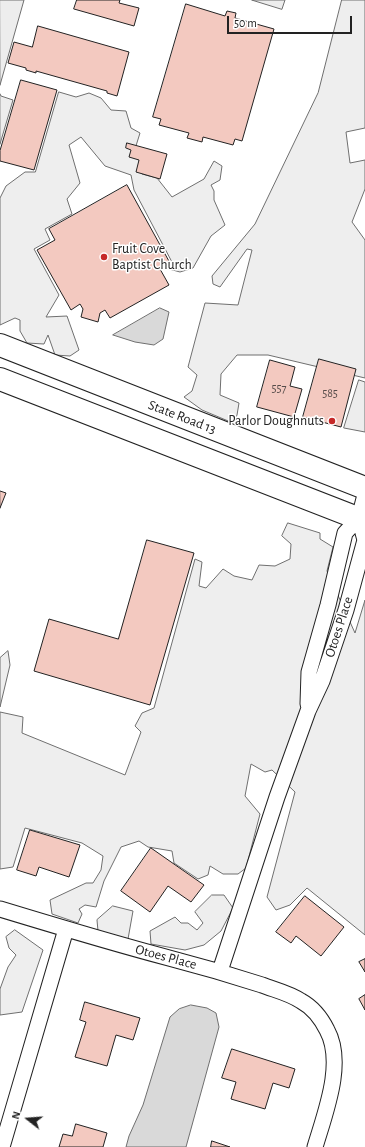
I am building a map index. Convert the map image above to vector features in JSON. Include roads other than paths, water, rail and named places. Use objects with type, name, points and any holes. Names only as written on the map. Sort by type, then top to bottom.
[{"type":"main road","name":"State Road 13","points":[[0,345],[365,488]]},
{"type":"main road","points":[[0,379],[362,520]]},
{"type":"street","name":"Otoes Place","points":[[0,909],[66,929],[220,971],[277,797],[308,711],[322,681],[346,610],[365,540],[362,520],[365,495]]},
{"type":"street","name":"Otoes Place","points":[[308,711],[309,672],[328,605],[345,533],[362,520]]},
{"type":"street","points":[[2,1147],[66,929]]},
{"type":"street","points":[[220,971],[290,995],[302,1001],[311,1008],[327,1030],[335,1057],[334,1076],[315,1147]]},
{"type":"place","name":"Fruit Cove Baptist Church","points":[[104,257]]},
{"type":"place","name":"Parlor Doughnuts","points":[[332,421]]}]
